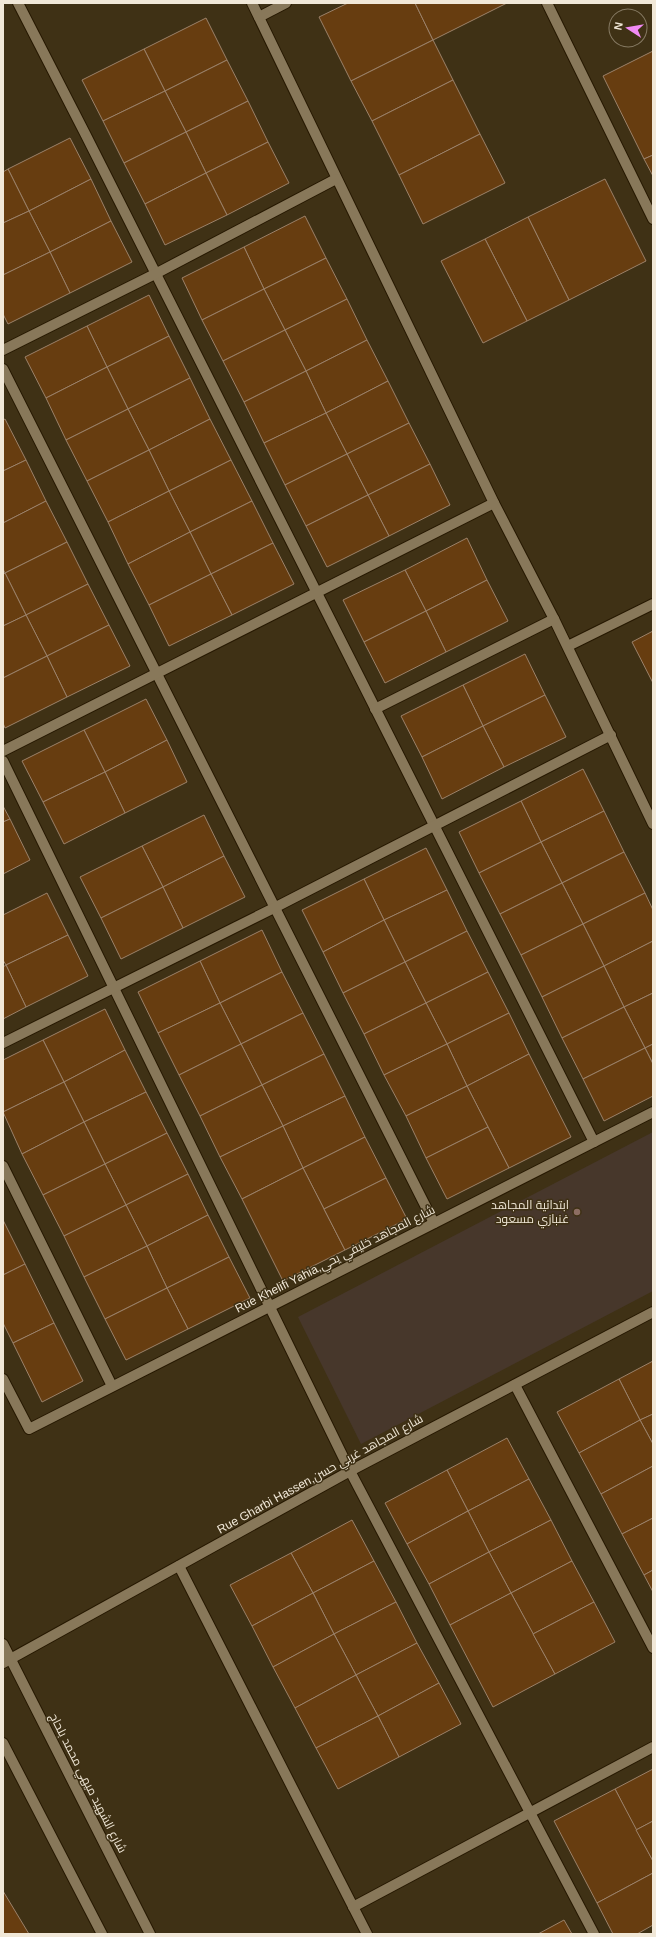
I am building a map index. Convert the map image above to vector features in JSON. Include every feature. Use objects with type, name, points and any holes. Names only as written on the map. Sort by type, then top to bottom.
[{"type":"street","points":[[18,3],[157,273],[594,1142]]},
{"type":"street","points":[[252,3],[494,503],[568,646],[653,824]]},
{"type":"street","points":[[259,17],[286,3]]},
{"type":"street","points":[[547,3],[653,220]]},
{"type":"street","points":[[3,350],[157,273],[336,179]]},
{"type":"street","points":[[3,369],[276,907],[434,1223]]},
{"type":"street","points":[[3,751],[157,675],[494,503]]},
{"type":"street","points":[[568,646],[653,604]]},
{"type":"street","points":[[375,709],[554,619]]},
{"type":"street","points":[[3,1043],[276,907],[611,735]]},
{"type":"street","points":[[3,761],[350,1471],[594,1934]]},
{"type":"street","name":"Rue Khelifi Yahia,شارع المجاهد خليفي يحي","points":[[3,1379],[29,1429],[653,1112]]},
{"type":"street","points":[[3,1166],[112,1386]]},
{"type":"street","name":"Rue Gharbi Hassen,شارع المجاهد غربي حسن","points":[[7,1661],[350,1471],[653,1312]]},
{"type":"street","points":[[514,1385],[653,1648]]},
{"type":"street","points":[[179,1566],[366,1934]]},
{"type":"street","name":"شارع الشهيد ميهي محمد بلحاج","points":[[3,1644],[7,1661],[150,1934]]},
{"type":"street","points":[[3,1743],[102,1934]]},
{"type":"street","points":[[353,1907],[653,1747]]},
{"type":"shaded area","name":"ابتدائية المجاهد غنبازي مسعود","points":[[653,1132],[653,1291],[361,1444],[298,1317]]},
{"type":"building","points":[[348,3],[415,3],[433,40],[351,81],[319,17]]},
{"type":"building","points":[[415,3],[507,3],[433,40]]},
{"type":"building","points":[[206,18],[227,60],[165,91],[144,49]]},
{"type":"building","points":[[433,40],[453,80],[372,121],[351,81]]},
{"type":"building","points":[[144,49],[165,91],[103,121],[82,80]]},
{"type":"building","points":[[653,51],[653,155],[644,159],[603,76]]},
{"type":"building","points":[[227,60],[248,101],[186,132],[165,91]]},
{"type":"building","points":[[453,80],[480,134],[399,175],[372,121]]},
{"type":"building","points":[[165,91],[186,132],[124,163],[103,121]]},
{"type":"building","points":[[248,101],[268,142],[206,173],[186,132]]},
{"type":"building","points":[[186,132],[206,173],[145,204],[124,163]]},
{"type":"building","points":[[480,134],[505,183],[423,224],[399,175]]},
{"type":"building","points":[[70,138],[91,179],[29,211],[8,169]]},
{"type":"building","points":[[268,142],[289,183],[227,215],[206,173]]},
{"type":"building","points":[[653,155],[653,176],[644,159]]},
{"type":"building","points":[[8,169],[29,211],[3,223],[3,172]]},
{"type":"building","points":[[206,173],[227,215],[165,245],[145,204]]},
{"type":"building","points":[[91,179],[111,221],[50,252],[29,211]]},
{"type":"building","points":[[605,179],[646,261],[569,300],[528,217]]},
{"type":"building","points":[[29,211],[50,252],[3,275],[3,223]]},
{"type":"building","points":[[305,216],[326,258],[264,289],[244,247]]},
{"type":"building","points":[[528,217],[569,300],[527,321],[485,239]]},
{"type":"building","points":[[111,221],[132,262],[70,293],[50,252]]},
{"type":"building","points":[[485,239],[527,321],[483,343],[441,261]]},
{"type":"building","points":[[244,247],[264,289],[202,320],[182,278]]},
{"type":"building","points":[[50,252],[70,293],[8,324],[3,314],[3,275]]},
{"type":"building","points":[[326,258],[347,299],[285,330],[264,289]]},
{"type":"building","points":[[264,289],[285,330],[223,361],[202,320]]},
{"type":"building","points":[[149,295],[169,336],[107,367],[87,326]]},
{"type":"building","points":[[347,299],[367,340],[306,371],[285,330]]},
{"type":"building","points":[[87,326],[107,367],[46,398],[25,357]]},
{"type":"building","points":[[285,330],[306,371],[244,402],[223,361]]},
{"type":"building","points":[[169,336],[190,378],[128,409],[107,367]]},
{"type":"building","points":[[367,340],[388,381],[326,413],[306,371]]},
{"type":"building","points":[[107,367],[128,409],[66,440],[46,398]]},
{"type":"building","points":[[306,371],[326,413],[264,443],[244,402]]},
{"type":"building","points":[[190,378],[210,419],[149,450],[128,409]]},
{"type":"building","points":[[388,381],[409,423],[347,454],[326,413]]},
{"type":"building","points":[[128,409],[149,450],[87,481],[66,440]]},
{"type":"building","points":[[326,413],[347,454],[285,485],[264,443]]},
{"type":"building","points":[[5,419],[26,460],[3,471],[3,420]]},
{"type":"building","points":[[210,419],[231,460],[169,491],[149,450]]},
{"type":"building","points":[[409,423],[430,464],[368,495],[347,454]]},
{"type":"building","points":[[149,450],[169,491],[108,522],[87,481]]},
{"type":"building","points":[[347,454],[368,495],[306,526],[285,485]]},
{"type":"building","points":[[26,460],[46,501],[3,523],[3,471]]},
{"type":"building","points":[[231,460],[252,501],[190,532],[169,491]]},
{"type":"building","points":[[430,464],[450,505],[389,536],[368,495]]},
{"type":"building","points":[[169,491],[190,532],[128,564],[108,522]]},
{"type":"building","points":[[368,495],[389,536],[327,567],[306,526]]},
{"type":"building","points":[[46,501],[67,542],[5,573],[3,569],[3,523]]},
{"type":"building","points":[[252,501],[273,543],[211,574],[190,532]]},
{"type":"building","points":[[190,532],[211,574],[149,605],[128,564]]},
{"type":"building","points":[[467,538],[487,580],[426,611],[405,570]]},
{"type":"building","points":[[67,542],[88,584],[26,615],[5,573]]},
{"type":"building","points":[[273,543],[294,584],[232,615],[211,574]]},
{"type":"building","points":[[405,570],[426,611],[364,642],[343,600]]},
{"type":"building","points":[[5,573],[26,615],[3,626],[3,575]]},
{"type":"building","points":[[211,574],[232,615],[169,646],[149,605]]},
{"type":"building","points":[[487,580],[508,621],[446,652],[426,611]]},
{"type":"building","points":[[88,584],[109,625],[47,656],[26,615]]},
{"type":"building","points":[[426,611],[446,652],[385,683],[364,642]]},
{"type":"building","points":[[26,615],[47,656],[3,678],[3,626]]},
{"type":"building","points":[[109,625],[130,666],[67,697],[47,656]]},
{"type":"building","points":[[653,631],[653,683],[632,642]]},
{"type":"building","points":[[525,654],[545,695],[483,726],[463,685]]},
{"type":"building","points":[[47,656],[67,697],[5,728],[3,723],[3,678]]},
{"type":"building","points":[[463,685],[483,726],[422,757],[401,716]]},
{"type":"building","points":[[545,695],[566,737],[504,767],[483,726]]},
{"type":"building","points":[[146,699],[167,740],[105,772],[84,730]]},
{"type":"building","points":[[483,726],[504,767],[442,799],[422,757]]},
{"type":"building","points":[[84,730],[105,772],[43,802],[22,761]]},
{"type":"building","points":[[167,740],[187,782],[125,813],[105,772]]},
{"type":"building","points":[[583,769],[604,811],[541,842],[521,801]]},
{"type":"building","points":[[105,772],[125,813],[64,844],[43,802]]},
{"type":"building","points":[[521,801],[541,842],[479,873],[459,832]]},
{"type":"building","points":[[3,806],[10,819],[3,822]]},
{"type":"building","points":[[604,811],[624,852],[562,883],[541,842]]},
{"type":"building","points":[[204,815],[224,856],[163,887],[142,846]]},
{"type":"building","points":[[10,819],[30,860],[3,874],[3,822]]},
{"type":"building","points":[[541,842],[562,883],[500,914],[479,873]]},
{"type":"building","points":[[142,846],[163,887],[101,918],[80,877]]},
{"type":"building","points":[[426,848],[447,890],[384,920],[364,879]]},
{"type":"building","points":[[624,852],[645,893],[583,924],[562,883]]},
{"type":"building","points":[[224,856],[245,897],[183,928],[163,887]]},
{"type":"building","points":[[364,879],[384,920],[323,952],[302,910]]},
{"type":"building","points":[[562,883],[583,924],[521,955],[500,914]]},
{"type":"building","points":[[163,887],[183,928],[121,959],[101,918]]},
{"type":"building","points":[[447,890],[467,931],[405,962],[384,920]]},
{"type":"building","points":[[47,893],[68,935],[6,965],[3,960],[3,915]]},
{"type":"building","points":[[645,893],[653,910],[653,941],[604,966],[583,924]]},
{"type":"building","points":[[384,920],[405,962],[343,993],[323,952]]},
{"type":"building","points":[[583,924],[604,966],[542,997],[521,955]]},
{"type":"building","points":[[262,930],[282,972],[220,1003],[200,961]]},
{"type":"building","points":[[467,931],[488,972],[426,1003],[405,962]]},
{"type":"building","points":[[68,935],[88,976],[26,1007],[6,965]]},
{"type":"building","points":[[653,941],[653,993],[624,1007],[604,966]]},
{"type":"building","points":[[200,961],[220,1003],[158,1033],[138,992]]},
{"type":"building","points":[[405,962],[426,1003],[364,1034],[343,993]]},
{"type":"building","points":[[6,965],[26,1007],[3,1019],[3,967]]},
{"type":"building","points":[[604,966],[624,1007],[562,1038],[542,997]]},
{"type":"building","points":[[282,972],[303,1013],[241,1044],[220,1003]]},
{"type":"building","points":[[488,972],[509,1013],[447,1044],[426,1003]]},
{"type":"building","points":[[653,993],[653,1044],[645,1048],[624,1007]]},
{"type":"building","points":[[220,1003],[241,1044],[179,1075],[158,1033]]},
{"type":"building","points":[[426,1003],[447,1044],[384,1075],[364,1034]]},
{"type":"building","points":[[624,1007],[645,1048],[583,1079],[562,1038]]},
{"type":"building","points":[[105,1009],[125,1050],[64,1082],[43,1040]]},
{"type":"building","points":[[303,1013],[324,1054],[262,1085],[241,1044]]},
{"type":"building","points":[[509,1013],[529,1054],[467,1086],[447,1044]]},
{"type":"building","points":[[43,1040],[64,1082],[3,1112],[3,1060]]},
{"type":"building","points":[[241,1044],[262,1085],[200,1116],[179,1075]]},
{"type":"building","points":[[447,1044],[467,1086],[406,1116],[384,1075]]},
{"type":"building","points":[[653,1044],[653,1064],[645,1048]]},
{"type":"building","points":[[645,1048],[653,1064],[653,1096],[604,1121],[583,1079]]},
{"type":"building","points":[[125,1050],[146,1092],[84,1122],[64,1082]]},
{"type":"building","points":[[324,1054],[345,1096],[283,1126],[262,1085]]},
{"type":"building","points":[[529,1054],[571,1137],[509,1168],[467,1086]]},
{"type":"building","points":[[64,1082],[84,1122],[22,1154],[3,1112]]},
{"type":"building","points":[[262,1085],[283,1126],[220,1157],[200,1116]]},
{"type":"building","points":[[467,1086],[488,1127],[426,1158],[406,1116]]},
{"type":"building","points":[[146,1092],[167,1133],[105,1164],[84,1122]]},
{"type":"building","points":[[345,1096],[365,1137],[303,1168],[283,1126]]},
{"type":"building","points":[[84,1122],[105,1164],[43,1195],[22,1154]]},
{"type":"building","points":[[283,1126],[303,1168],[242,1199],[220,1157]]},
{"type":"building","points":[[488,1127],[509,1168],[447,1199],[426,1158]]},
{"type":"building","points":[[167,1133],[188,1174],[126,1205],[105,1164]]},
{"type":"building","points":[[365,1137],[386,1178],[324,1209],[303,1168]]},
{"type":"building","points":[[105,1164],[126,1205],[64,1236],[43,1195]]},
{"type":"building","points":[[303,1168],[345,1250],[283,1281],[242,1199]]},
{"type":"building","points":[[188,1174],[208,1215],[147,1246],[126,1205]]},
{"type":"building","points":[[386,1178],[407,1219],[345,1250],[324,1209]]},
{"type":"building","points":[[126,1205],[147,1246],[84,1277],[64,1236]]},
{"type":"building","points":[[208,1215],[229,1257],[167,1288],[147,1246]]},
{"type":"building","points":[[3,1220],[25,1264],[3,1275]]},
{"type":"building","points":[[147,1246],[167,1288],[105,1319],[84,1277]]},
{"type":"building","points":[[229,1257],[250,1298],[188,1329],[167,1288]]},
{"type":"building","points":[[25,1264],[54,1323],[13,1343],[3,1323],[3,1275]]},
{"type":"building","points":[[167,1288],[188,1329],[126,1360],[105,1319]]},
{"type":"building","points":[[54,1323],[83,1381],[42,1402],[13,1343]]},
{"type":"building","points":[[653,1361],[653,1414],[640,1420],[619,1379]]},
{"type":"building","points":[[619,1379],[640,1420],[579,1453],[557,1412]]},
{"type":"building","points":[[653,1414],[653,1444],[640,1420]]},
{"type":"building","points":[[640,1420],[653,1444],[653,1466],[601,1494],[579,1453]]},
{"type":"building","points":[[507,1438],[529,1479],[468,1511],[447,1470]]},
{"type":"building","points":[[653,1466],[653,1518],[622,1534],[601,1494]]},
{"type":"building","points":[[447,1470],[468,1511],[407,1544],[385,1503]]},
{"type":"building","points":[[529,1479],[551,1520],[489,1552],[468,1511]]},
{"type":"building","points":[[468,1511],[489,1552],[429,1584],[407,1544]]},
{"type":"building","points":[[653,1518],[653,1570],[644,1575],[622,1534]]},
{"type":"building","points":[[352,1520],[374,1561],[313,1593],[291,1553]]},
{"type":"building","points":[[551,1520],[572,1561],[511,1593],[489,1552]]},
{"type":"building","points":[[489,1552],[511,1593],[450,1625],[429,1584]]},
{"type":"building","points":[[291,1553],[313,1593],[252,1626],[230,1585]]},
{"type":"building","points":[[374,1561],[396,1602],[334,1634],[313,1593]]},
{"type":"building","points":[[572,1561],[594,1602],[533,1634],[511,1593]]},
{"type":"building","points":[[653,1570],[653,1592],[644,1575]]},
{"type":"building","points":[[313,1593],[334,1634],[273,1667],[252,1626]]},
{"type":"building","points":[[511,1593],[555,1674],[493,1707],[450,1625]]},
{"type":"building","points":[[396,1602],[417,1643],[356,1675],[334,1634]]},
{"type":"building","points":[[594,1602],[615,1642],[555,1674],[533,1634]]},
{"type":"building","points":[[334,1634],[356,1675],[295,1708],[273,1667]]},
{"type":"building","points":[[417,1643],[439,1683],[378,1716],[356,1675]]},
{"type":"building","points":[[356,1675],[378,1716],[316,1748],[295,1708]]},
{"type":"building","points":[[439,1683],[461,1724],[399,1757],[378,1716]]},
{"type":"building","points":[[378,1716],[399,1757],[338,1789],[316,1748]]},
{"type":"building","points":[[653,1769],[653,1821],[636,1830],[615,1789]]},
{"type":"building","points":[[615,1789],[653,1861],[653,1873],[597,1903],[554,1821]]},
{"type":"building","points":[[653,1821],[653,1861],[636,1830]]},
{"type":"building","points":[[653,1873],[653,1925],[637,1934],[613,1934],[597,1903]]},
{"type":"building","points":[[3,1891],[29,1934],[3,1934]]},
{"type":"building","points":[[564,1920],[572,1934],[538,1934]]},
{"type":"place","name":"ابتدائية المجاهد غنبازي مسعود","points":[[577,1212]]}]
